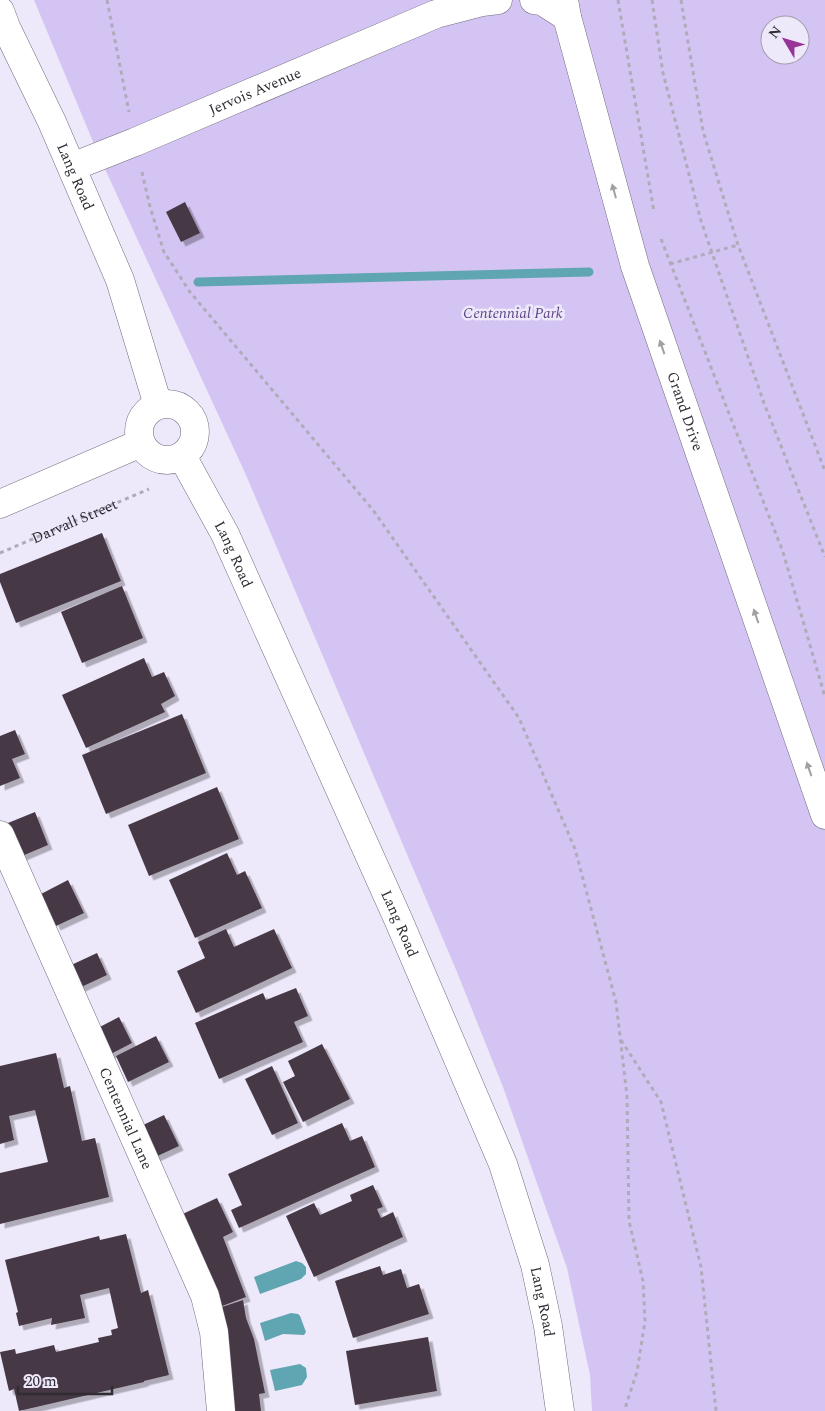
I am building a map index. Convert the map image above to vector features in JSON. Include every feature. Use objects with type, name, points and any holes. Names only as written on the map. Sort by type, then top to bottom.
[{"type":"street","name":"Jervois Avenue","points":[[72,167],[135,142],[445,7],[498,0]]},
{"type":"street","points":[[534,0],[566,8]]},
{"type":"street","name":"Grand Drive","points":[[566,8],[635,266],[825,815]]},
{"type":"street","name":"Lang Road","points":[[0,11],[72,167],[120,280],[158,405]]},
{"type":"street","points":[[158,405],[176,405],[184,409],[190,415],[194,424],[193,442],[182,456],[166,460],[158,459],[145,450],[141,442],[140,424],[144,416],[158,405]]},
{"type":"street","points":[[0,504],[141,442]]},
{"type":"street","name":"Lang Road","points":[[182,456],[225,534],[398,919],[503,1164],[534,1265],[548,1326],[560,1411]]},
{"type":"street","name":"Centennial Lane","points":[[0,835],[205,1296],[214,1332],[221,1411]]},
{"type":"path","points":[[107,0],[135,142],[150,207],[164,252],[190,292],[374,510],[519,718],[576,849],[616,1002],[627,1096],[628,1221],[643,1281],[645,1321],[637,1372],[626,1405],[626,1411]]},
{"type":"path","points":[[618,0],[654,216]]},
{"type":"path","points":[[652,0],[663,74],[701,221],[764,403],[825,556]]},
{"type":"path","points":[[681,0],[703,131],[738,245],[825,471]]},
{"type":"path","points":[[659,234],[783,552],[825,698]]},
{"type":"path","points":[[670,264],[738,245]]},
{"type":"path","name":"Darvall Street","points":[[0,553],[149,489]]},
{"type":"path","points":[[620,1037],[660,1102],[701,1267],[716,1411]]},
{"type":"green space","name":"Centennial Park","points":[[34,0],[825,0],[825,1411],[592,1411],[590,1375],[567,1268],[503,1087],[457,972],[246,475],[99,156]]},
{"type":"water","points":[[296,1261],[306,1267],[306,1274],[301,1279],[260,1294],[254,1277]]},
{"type":"water","points":[[291,1313],[300,1316],[306,1332],[304,1335],[283,1334],[265,1341],[260,1323]]},
{"type":"water","points":[[300,1364],[306,1368],[307,1377],[302,1385],[275,1391],[270,1370]]},
{"type":"building","points":[[185,202],[200,233],[181,242],[166,212]]},
{"type":"building","points":[[102,533],[121,581],[16,623],[0,582],[0,574]]},
{"type":"building","points":[[122,586],[143,638],[82,663],[61,612]]},
{"type":"building","points":[[144,658],[152,677],[164,672],[175,696],[161,704],[165,712],[86,748],[62,695]]},
{"type":"building","points":[[182,714],[206,773],[106,814],[82,755]]},
{"type":"building","points":[[15,730],[25,754],[12,759],[20,778],[0,786],[0,736]]},
{"type":"building","points":[[217,787],[239,839],[149,876],[128,825]]},
{"type":"building","points":[[35,812],[48,845],[22,856],[8,823]]},
{"type":"building","points":[[227,853],[237,875],[245,871],[262,908],[195,938],[169,880]]},
{"type":"building","points":[[68,880],[84,913],[56,926],[41,894]]},
{"type":"building","points":[[226,929],[234,947],[274,929],[292,968],[196,1013],[177,971],[205,958],[198,942]]},
{"type":"building","points":[[97,953],[107,975],[77,989],[67,967]]},
{"type":"building","points":[[296,988],[308,1016],[294,1022],[303,1042],[219,1079],[195,1023],[263,993],[266,1000]]},
{"type":"building","points":[[119,1017],[132,1043],[107,1056],[94,1030]]},
{"type":"building","points":[[156,1036],[169,1062],[128,1082],[116,1056]]},
{"type":"building","points":[[322,1044],[350,1099],[303,1122],[283,1082],[295,1076],[288,1061]]},
{"type":"building","points":[[56,1053],[64,1088],[70,1086],[82,1141],[95,1138],[109,1197],[0,1224],[0,1173],[48,1162],[35,1110],[9,1116],[14,1140],[0,1144],[0,1066]]},
{"type":"building","points":[[272,1066],[298,1123],[272,1135],[245,1079]]},
{"type":"building","points":[[164,1115],[179,1146],[151,1159],[137,1128]]},
{"type":"building","points":[[342,1123],[350,1141],[362,1136],[375,1167],[239,1228],[231,1210],[242,1205],[228,1174]]},
{"type":"building","points":[[373,1185],[383,1207],[377,1209],[381,1218],[393,1212],[403,1237],[314,1277],[286,1216],[314,1203],[320,1215],[352,1201],[350,1195]]},
{"type":"building","points":[[217,1198],[233,1232],[223,1237],[246,1297],[217,1308],[174,1218]]},
{"type":"building","points":[[126,1234],[141,1293],[148,1290],[169,1375],[19,1411],[14,1389],[9,1391],[0,1352],[15,1349],[16,1354],[54,1345],[56,1352],[99,1342],[98,1338],[112,1335],[111,1330],[118,1328],[109,1288],[80,1295],[85,1318],[51,1325],[52,1318],[19,1326],[16,1313],[18,1312],[5,1260],[99,1236],[100,1240]]},
{"type":"building","points":[[380,1266],[383,1275],[401,1269],[407,1288],[419,1284],[429,1314],[353,1338],[335,1281]]},
{"type":"building","points":[[243,1300],[246,1318],[254,1339],[265,1393],[259,1394],[261,1411],[226,1411],[216,1309]]},
{"type":"building","points":[[428,1337],[437,1391],[355,1405],[346,1351]]},
{"type":"waterway","points":[[198,282],[589,272]]}]
